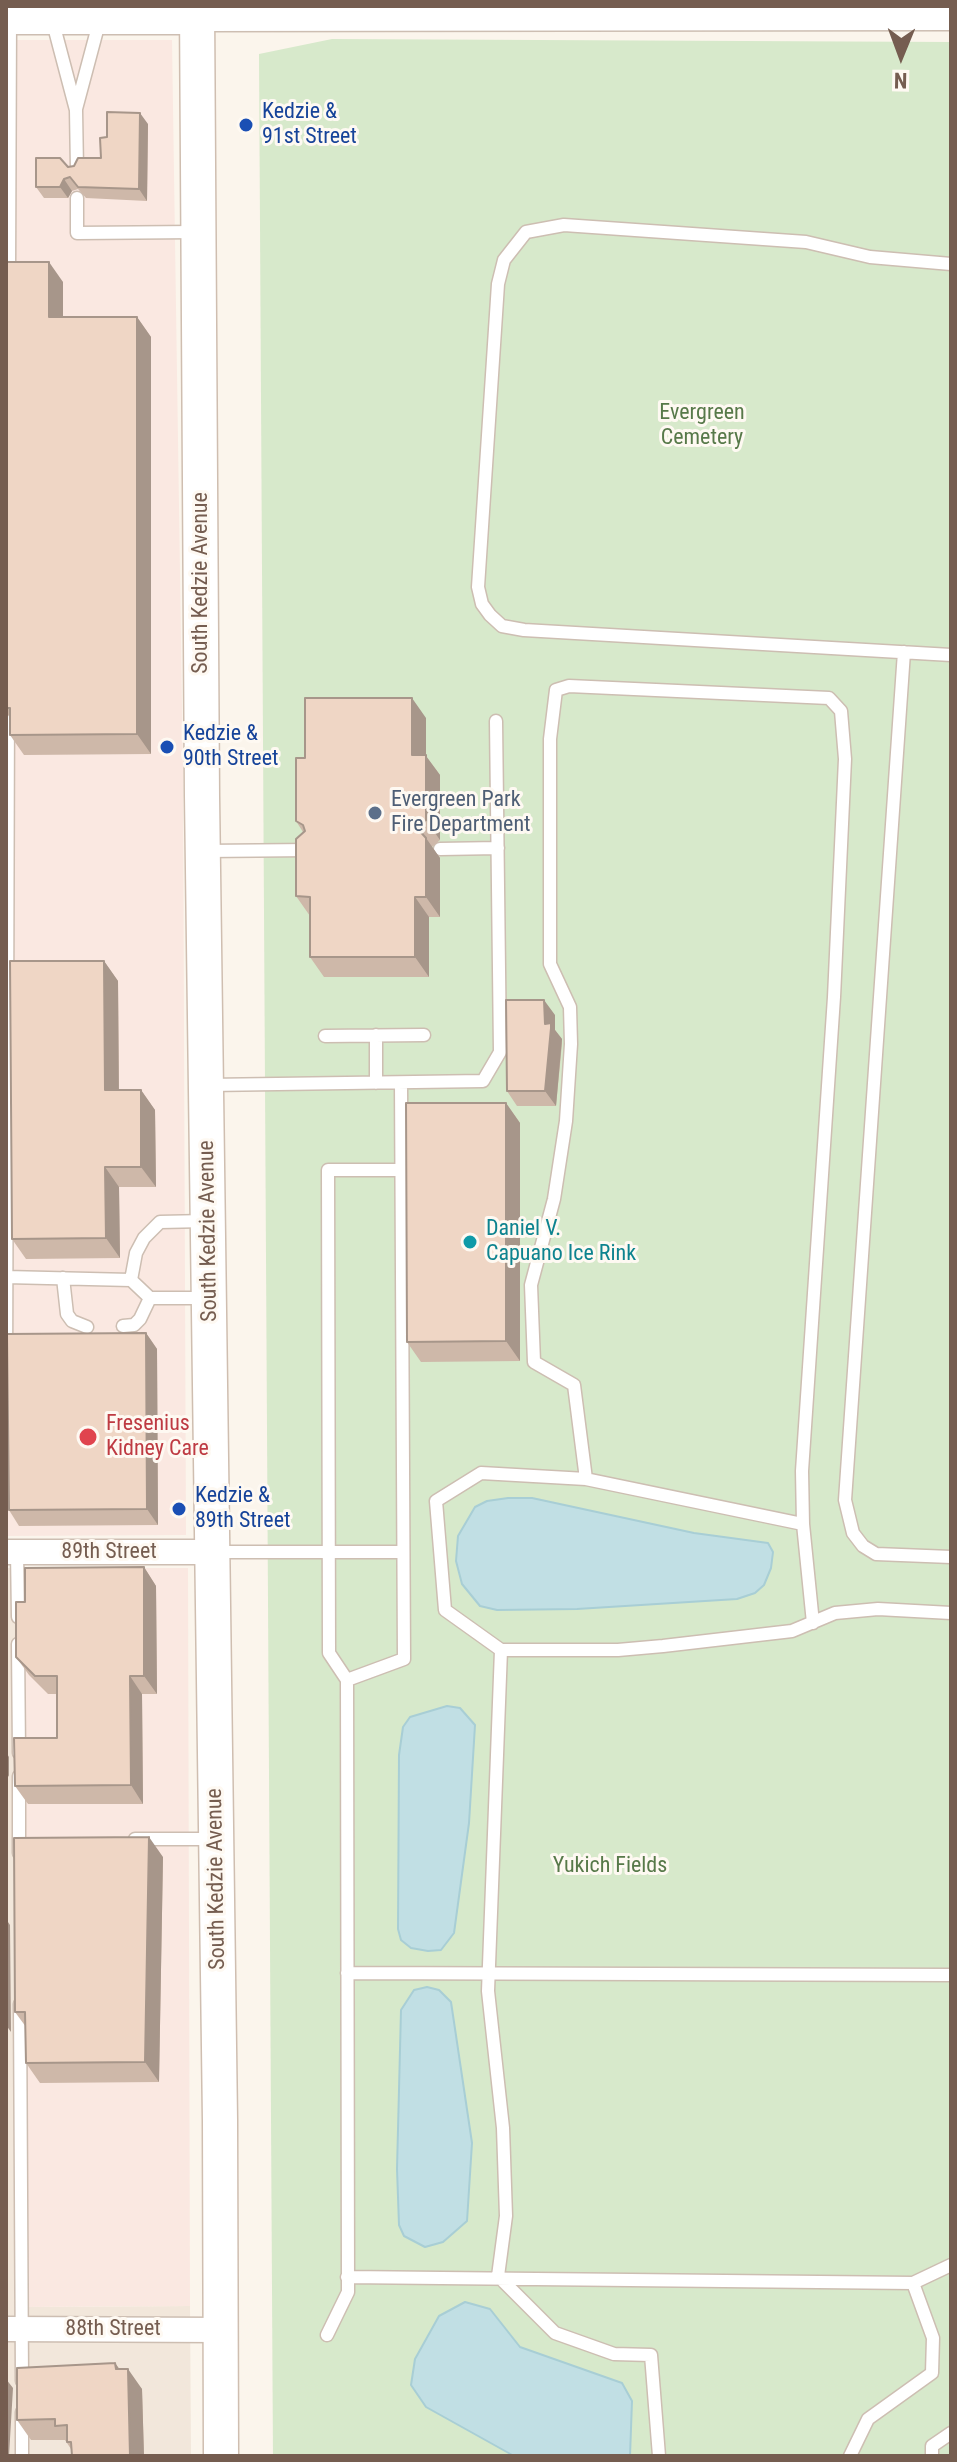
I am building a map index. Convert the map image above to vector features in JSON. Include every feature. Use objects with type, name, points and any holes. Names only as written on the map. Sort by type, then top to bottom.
[{"type":"main road","name":"South Kedzie Avenue","points":[[197,12],[221,2456]]},
{"type":"street","points":[[8,19],[100,19],[197,12],[802,12],[951,18]]},
{"type":"street","name":"89th Street","points":[[12,1552],[212,1552]]},
{"type":"street","name":"88th Street","points":[[14,2329],[220,2330]]},
{"type":"lane","points":[[8,19],[9,295]]},
{"type":"lane","points":[[52,19],[76,110],[77,170]]},
{"type":"lane","points":[[76,110],[100,19]]},
{"type":"lane","points":[[77,198],[77,233],[199,232]]},
{"type":"lane","points":[[951,264],[870,257],[806,242],[544,226],[526,232],[513,244],[504,260],[498,284],[478,587],[482,604],[490,615],[502,626],[524,630],[951,655]]},
{"type":"lane","points":[[904,652],[845,1500],[853,1533],[863,1546],[876,1554],[951,1557]]},
{"type":"lane","points":[[6,1384],[8,677]]},
{"type":"lane","points":[[586,1479],[574,1385],[534,1362],[531,1285],[554,1199],[566,1121],[571,1044],[570,1007],[550,964],[550,739],[556,690],[584,686],[829,698],[841,711],[845,759],[834,997],[802,1471],[803,1524],[813,1623]]},
{"type":"lane","points":[[206,1085],[483,1081],[500,1052],[496,721]]},
{"type":"lane","points":[[440,849],[498,848]]},
{"type":"lane","points":[[203,851],[310,850]]},
{"type":"lane","points":[[376,1035],[376,1083]]},
{"type":"lane","points":[[325,1036],[424,1035]]},
{"type":"lane","points":[[347,1680],[404,1659],[401,1083]]},
{"type":"lane","points":[[327,2335],[348,2292],[347,1680],[329,1653],[328,1170],[402,1170]]},
{"type":"lane","points":[[131,1280],[136,1253],[144,1238],[160,1222],[209,1221]]},
{"type":"lane","points":[[6,1277],[131,1280],[150,1298],[210,1298]]},
{"type":"lane","points":[[63,1278],[67,1314],[72,1321],[87,1327]]},
{"type":"lane","points":[[123,1326],[134,1325],[140,1319],[150,1298]]},
{"type":"lane","points":[[803,1524],[586,1479],[481,1473],[436,1501],[445,1610],[501,1650],[648,1647],[792,1631],[835,1613],[878,1609],[951,1613]]},
{"type":"lane","points":[[12,1552],[19,1870]]},
{"type":"lane","points":[[212,1552],[403,1552]]},
{"type":"lane","points":[[498,2276],[506,2216],[504,2157],[492,2042],[490,1974],[501,1650]]},
{"type":"lane","points":[[19,1839],[34,1839]]},
{"type":"lane","points":[[123,1839],[216,1839]]},
{"type":"lane","points":[[347,1973],[951,1975]]},
{"type":"lane","points":[[20,1995],[14,2329],[22,2456]]},
{"type":"lane","points":[[347,2277],[498,2276],[913,2283],[951,2265]]},
{"type":"lane","points":[[498,2276],[555,2333],[614,2354],[651,2355],[659,2456]]},
{"type":"lane","points":[[850,2456],[868,2419],[932,2373],[933,2338],[913,2283]]},
{"type":"lane","points":[[932,2456],[932,2446],[951,2433]]},
{"type":"shaded area","points":[[9,40],[172,40],[183,772],[186,1535],[6,1536]]},
{"type":"shaded area","points":[[6,1568],[17,1568],[22,2307],[190,2306],[191,2456],[6,2456]]},
{"type":"shaded area","points":[[17,1568],[188,1568],[190,2306],[22,2307]]},
{"type":"green space","name":"Yukich Fields","points":[[332,39],[951,42],[951,2456],[273,2456],[259,54]]},
{"type":"water","points":[[532,1498],[694,1533],[768,1543],[773,1552],[771,1568],[764,1585],[755,1593],[737,1599],[577,1609],[497,1610],[480,1606],[462,1584],[456,1561],[458,1536],[475,1507],[487,1501]]},
{"type":"water","points":[[447,1706],[460,1708],[475,1725],[469,1823],[454,1933],[441,1950],[428,1951],[411,1948],[401,1940],[398,1929],[399,1755],[403,1727],[410,1717]]},
{"type":"water","points":[[427,1987],[439,1990],[451,2002],[472,2143],[467,2221],[443,2242],[425,2247],[404,2236],[399,2225],[397,2169],[401,2010],[414,1990]]},
{"type":"water","points":[[465,2302],[490,2309],[520,2347],[622,2383],[632,2401],[630,2456],[514,2456],[426,2407],[411,2385],[415,2359],[439,2316]]},
{"type":"building","points":[[107,112],[140,113],[139,189],[78,187],[70,177],[64,179],[60,187],[36,187],[36,158],[60,158],[68,167],[74,166],[78,158],[101,158],[100,138],[107,137]]},
{"type":"building","points":[[6,262],[49,262],[49,317],[137,317],[137,734],[10,735],[10,708],[6,708]]},
{"type":"building","name":"Evergreen Park Fire Department","points":[[305,698],[412,698],[412,755],[426,755],[426,820],[417,828],[426,838],[426,897],[415,897],[415,957],[310,957],[310,897],[296,896],[296,839],[305,831],[303,825],[296,821],[296,758],[305,758]]},
{"type":"building","points":[[10,961],[104,961],[105,1090],[141,1090],[141,1167],[105,1167],[106,1238],[12,1239]]},
{"type":"building","points":[[506,1000],[544,1000],[545,1024],[551,1023],[545,1091],[507,1091]]},
{"type":"building","name":"Daniel V. Capuano Ice Rink","points":[[406,1103],[506,1103],[506,1341],[407,1342]]},
{"type":"building","name":"Fresenius Kidney Care","points":[[146,1333],[147,1509],[9,1510],[7,1334]]},
{"type":"building","points":[[144,1567],[144,1676],[130,1676],[131,1785],[15,1786],[14,1738],[57,1738],[57,1676],[35,1676],[16,1657],[16,1602],[25,1602],[25,1568]]},
{"type":"building","points":[[149,1837],[145,2062],[26,2063],[25,2012],[15,2012],[14,1838]]},
{"type":"building","points":[[115,2363],[116,2369],[128,2369],[130,2456],[72,2456],[71,2442],[67,2442],[67,2425],[55,2426],[55,2419],[17,2420],[17,2368]]},
{"type":"place","name":"Kedzie & 91st Street","points":[[246,125]]},
{"type":"place","name":"Kedzie & 90th Street","points":[[167,747]]},
{"type":"place","name":"Evergreen Park Fire Department","points":[[375,813]]},
{"type":"place","name":"Daniel V. Capuano Ice Rink","points":[[470,1242]]},
{"type":"place","name":"Fresenius Kidney Care","points":[[88,1437]]},
{"type":"place","name":"Kedzie & 89th Street","points":[[179,1509]]},
{"type":"park label","name":"Evergreen Cemetery","points":[[702,426]]}]
